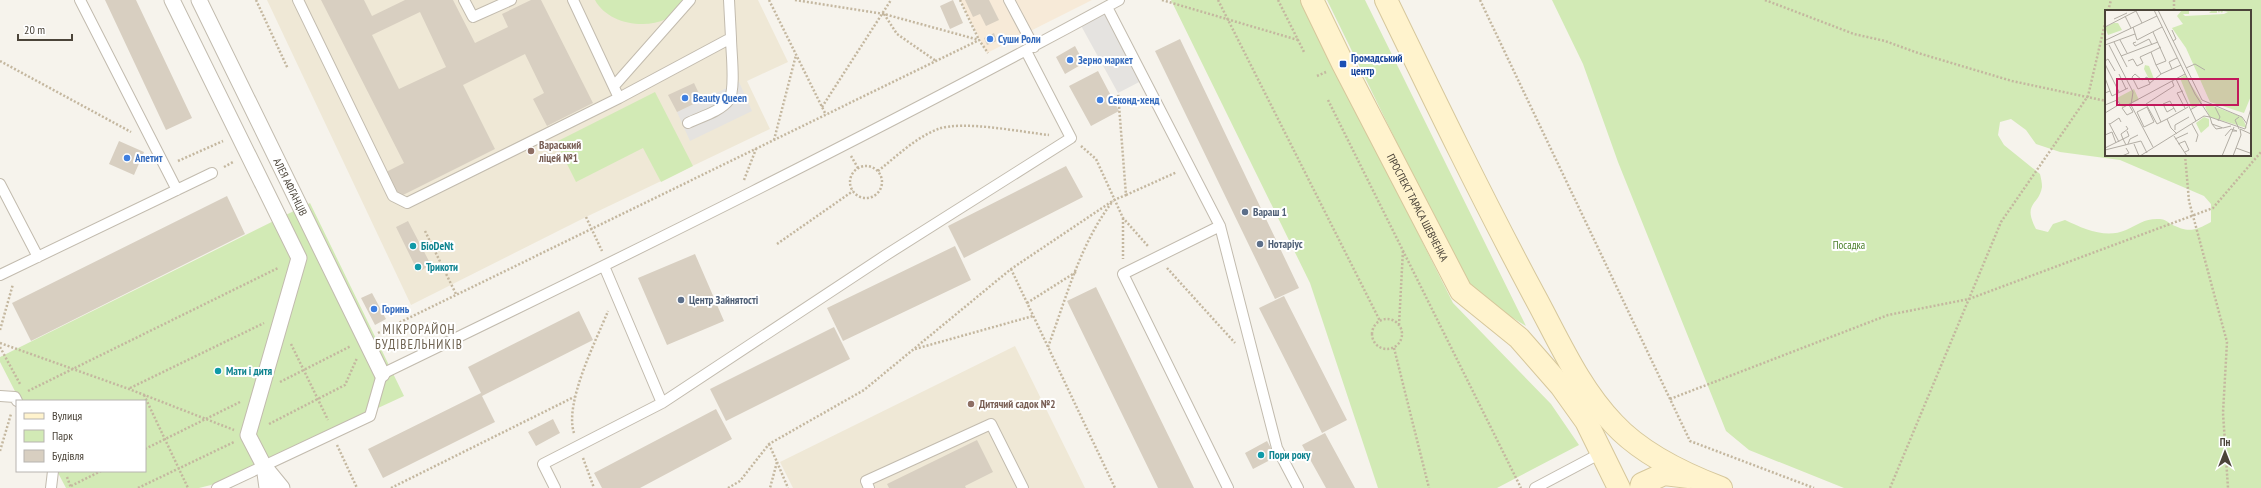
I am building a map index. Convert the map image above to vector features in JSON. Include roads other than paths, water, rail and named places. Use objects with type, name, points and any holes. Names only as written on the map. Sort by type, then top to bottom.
[{"type":"main road","name":"ПРОСПЕКТ ТАРАСА ШЕВЧЕНКА","points":[[1312,0],[1343,64],[1461,291],[1519,338],[1561,386],[1586,421],[1603,452],[1619,488]]},
{"type":"main road","points":[[1386,0],[1505,242],[1591,398],[1615,426],[1646,450],[1698,479],[1721,488]]},
{"type":"main road","points":[[1641,488],[1642,484],[1664,474],[1698,479]]},
{"type":"street","name":"АЛЕЯ АФГАНЦІВ","points":[[172,0],[299,258],[248,435],[264,466]]},
{"type":"street","name":"АЛЕЯ АФГАНЦІВ","points":[[199,0],[382,374]]},
{"type":"street","points":[[264,466],[266,488]]},
{"type":"street","points":[[264,466],[282,488]]},
{"type":"lane","points":[[80,0],[177,190]]},
{"type":"lane","points":[[298,0],[393,196],[407,203],[619,98],[731,38]]},
{"type":"lane","points":[[464,0],[473,17],[511,0]]},
{"type":"lane","points":[[573,0],[619,98]]},
{"type":"lane","points":[[614,86],[690,0]]},
{"type":"lane","points":[[688,123],[720,108],[729,99],[732,86],[731,38],[728,0]]},
{"type":"lane","points":[[555,488],[543,464],[662,403],[886,256],[1071,138],[1009,0]]},
{"type":"lane","points":[[221,487],[370,416],[382,374],[604,266],[737,199],[1030,49],[1119,0]]},
{"type":"lane","points":[[1107,6],[1220,226],[1277,448],[1298,488]]},
{"type":"lane","points":[[0,275],[212,173]]},
{"type":"lane","points":[[0,184],[38,257]]},
{"type":"lane","points":[[1220,226],[1123,274],[1228,488]]},
{"type":"lane","points":[[604,266],[662,403]]},
{"type":"lane","points":[[0,396],[20,398]]},
{"type":"lane","points":[[869,488],[866,481],[991,424],[1024,488]]},
{"type":"lane","points":[[1535,488],[1603,452]]},
{"type":"lane","points":[[51,488],[52,472]]},
{"type":"place","name":"Суши Роли","points":[[990,39]]},
{"type":"place","name":"Зерно маркет","points":[[1070,60]]},
{"type":"place","name":"Громадський центр","points":[[1343,64]]},
{"type":"place","name":"Beauty Queen","points":[[685,98]]},
{"type":"place","name":"Секонд-хенд","points":[[1100,100]]},
{"type":"place","name":"Вараський ліцей №1","points":[[531,151]]},
{"type":"place","name":"Апетит","points":[[127,158]]},
{"type":"place","name":"Вараш 1","points":[[1245,212]]},
{"type":"place","name":"Нотаріус","points":[[1260,244]]},
{"type":"place","name":"БіоDeNt","points":[[413,246]]},
{"type":"place","name":"Трикоти","points":[[418,267]]},
{"type":"place","name":"Центр Зайнятості","points":[[681,300]]},
{"type":"place","name":"Горинь","points":[[374,309]]},
{"type":"place","name":"Мати і дитя","points":[[218,371]]},
{"type":"place","name":"Дитячий садок №2","points":[[971,404]]},
{"type":"place","name":"Пори року","points":[[1261,455]]},
{"type":"district","name":"МІКРОРАЙОН БУДІВЕЛЬНИКІВ","points":[[419,336]]},
{"type":"park label","name":"Посадка","points":[[1849,245]]}]
